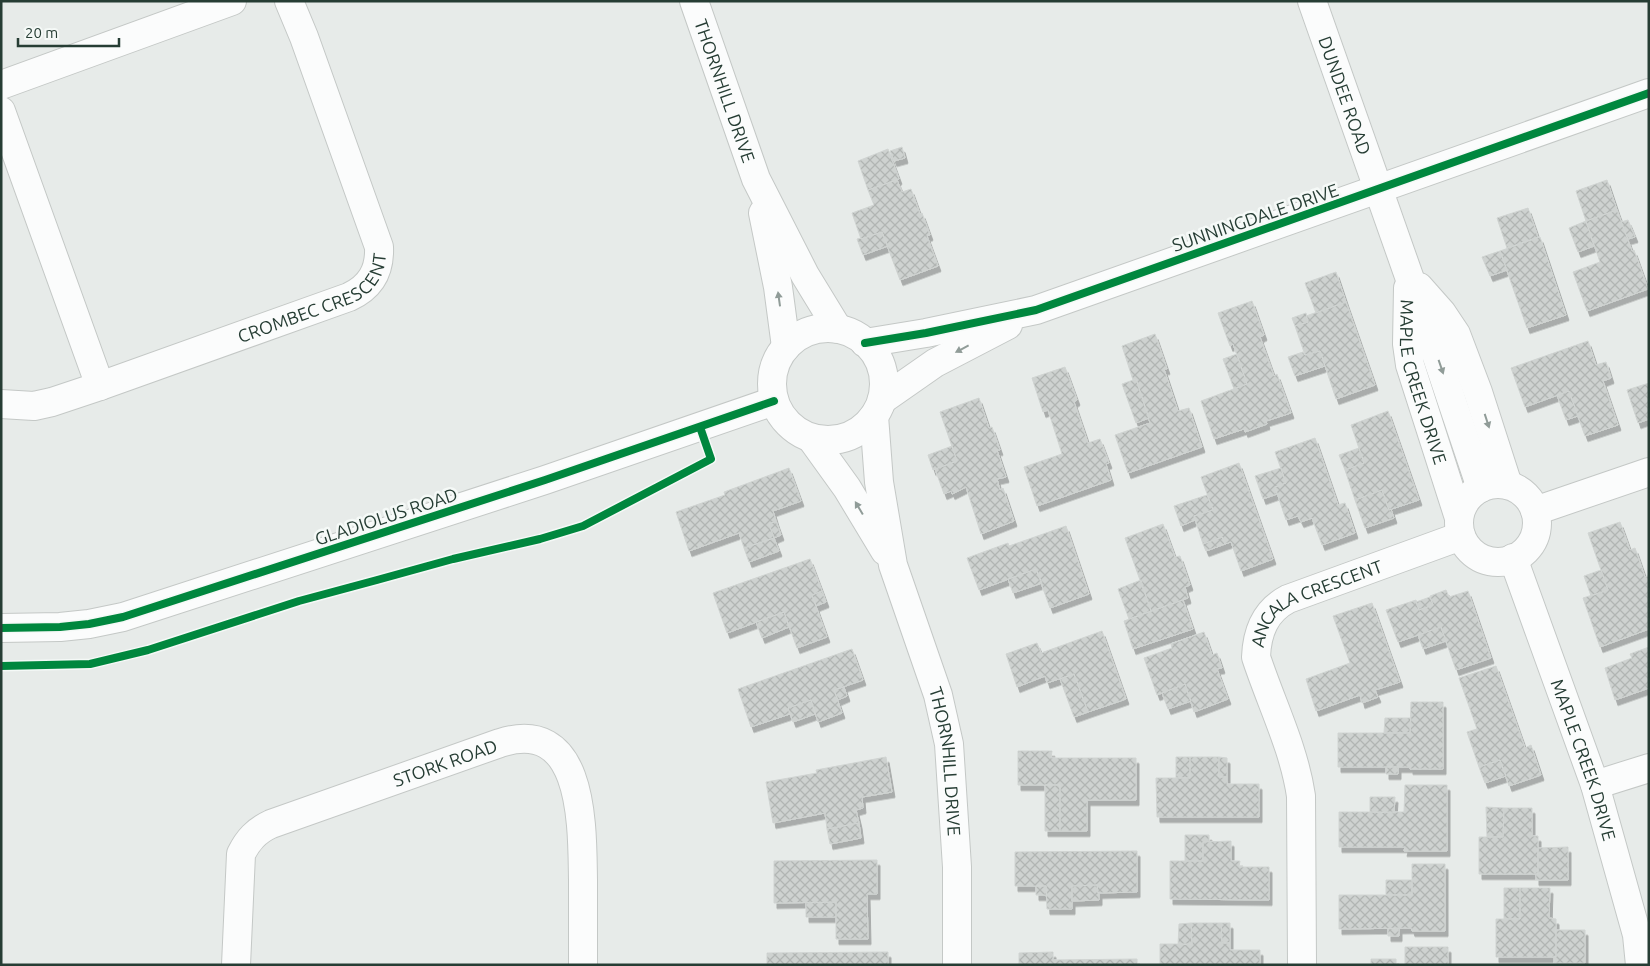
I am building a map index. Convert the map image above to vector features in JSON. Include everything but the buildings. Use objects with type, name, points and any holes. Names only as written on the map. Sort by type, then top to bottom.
[{"type":"street","points":[[1,85],[232,1]]},
{"type":"street","name":"CROMBEC CRESCENT","points":[[1,404],[34,406],[52,402],[349,297],[366,287],[375,274],[380,258],[379,247],[304,37],[289,1]]},
{"type":"street","name":"THORNHILL DRIVE","points":[[694,1],[756,179],[778,287],[786,347]]},
{"type":"street","name":"DUNDEE ROAD","points":[[1312,1],[1379,189]]},
{"type":"street","name":"SUNNINGDALE DRIVE","points":[[865,343],[926,333],[1036,310],[1649,93]]},
{"type":"street","points":[[1,111],[100,386]]},
{"type":"street","name":"THORNHILL DRIVE","points":[[756,179],[805,275],[838,329]]},
{"type":"street","name":"MAPLE CREEK DRIVE","points":[[1379,189],[1481,488]]},
{"type":"street","name":"SUNNINGDALE DRIVE","points":[[878,408],[935,363],[1036,310]]},
{"type":"street","points":[[819,329],[838,329],[856,335],[871,348],[880,365],[884,382],[878,408],[862,429],[846,438],[829,441],[811,438],[795,430],[782,418],[774,401],[772,382],[776,364],[786,347],[800,335],[819,329]]},
{"type":"street","points":[[1430,336],[1478,392],[1508,485]]},
{"type":"street","name":"MAPLE CREEK DRIVE","points":[[1430,336],[1414,380],[1460,527]]},
{"type":"street","name":"GLADIOLUS ROAD","points":[[1,628],[60,627],[89,624],[123,617],[545,480],[774,401]]},
{"type":"street","name":"THORNHILL DRIVE","points":[[878,408],[878,482],[893,565],[938,695],[949,744],[957,867],[957,965]]},
{"type":"street","name":"THORNHILL DRIVE","points":[[811,438],[846,488],[893,565]]},
{"type":"street","points":[[1535,511],[1649,472]]},
{"type":"street","points":[[1493,484],[1508,485],[1516,488],[1528,497],[1535,511],[1536,526],[1532,541],[1528,548],[1513,558],[1496,562],[1487,560],[1471,551],[1465,544],[1460,527],[1461,509],[1471,494],[1481,488],[1493,484]]},
{"type":"street","name":"ANCALA CRESCENT","points":[[1302,965],[1301,796],[1292,756],[1256,657],[1256,643],[1259,630],[1265,618],[1274,608],[1288,599],[1460,527]]},
{"type":"street","name":"MAPLE CREEK DRIVE","points":[[1513,558],[1595,785],[1637,935],[1640,965]]},
{"type":"street","name":"STORK ROAD","points":[[236,965],[240,860],[247,843],[254,835],[271,824],[500,743],[512,739],[525,738],[538,740],[558,752],[573,783],[580,808],[582,833],[583,965]]},
{"type":"street","points":[[1595,785],[1649,768]]},
{"type":"cycle path","points":[[865,343],[926,333],[1036,310],[1649,93]]},
{"type":"cycle path","points":[[1,628],[60,627],[89,624],[123,617],[545,480],[774,401]]},
{"type":"cycle path","points":[[1,666],[90,664],[148,650],[299,601],[453,559],[540,539],[583,526],[711,459],[700,427]]}]
